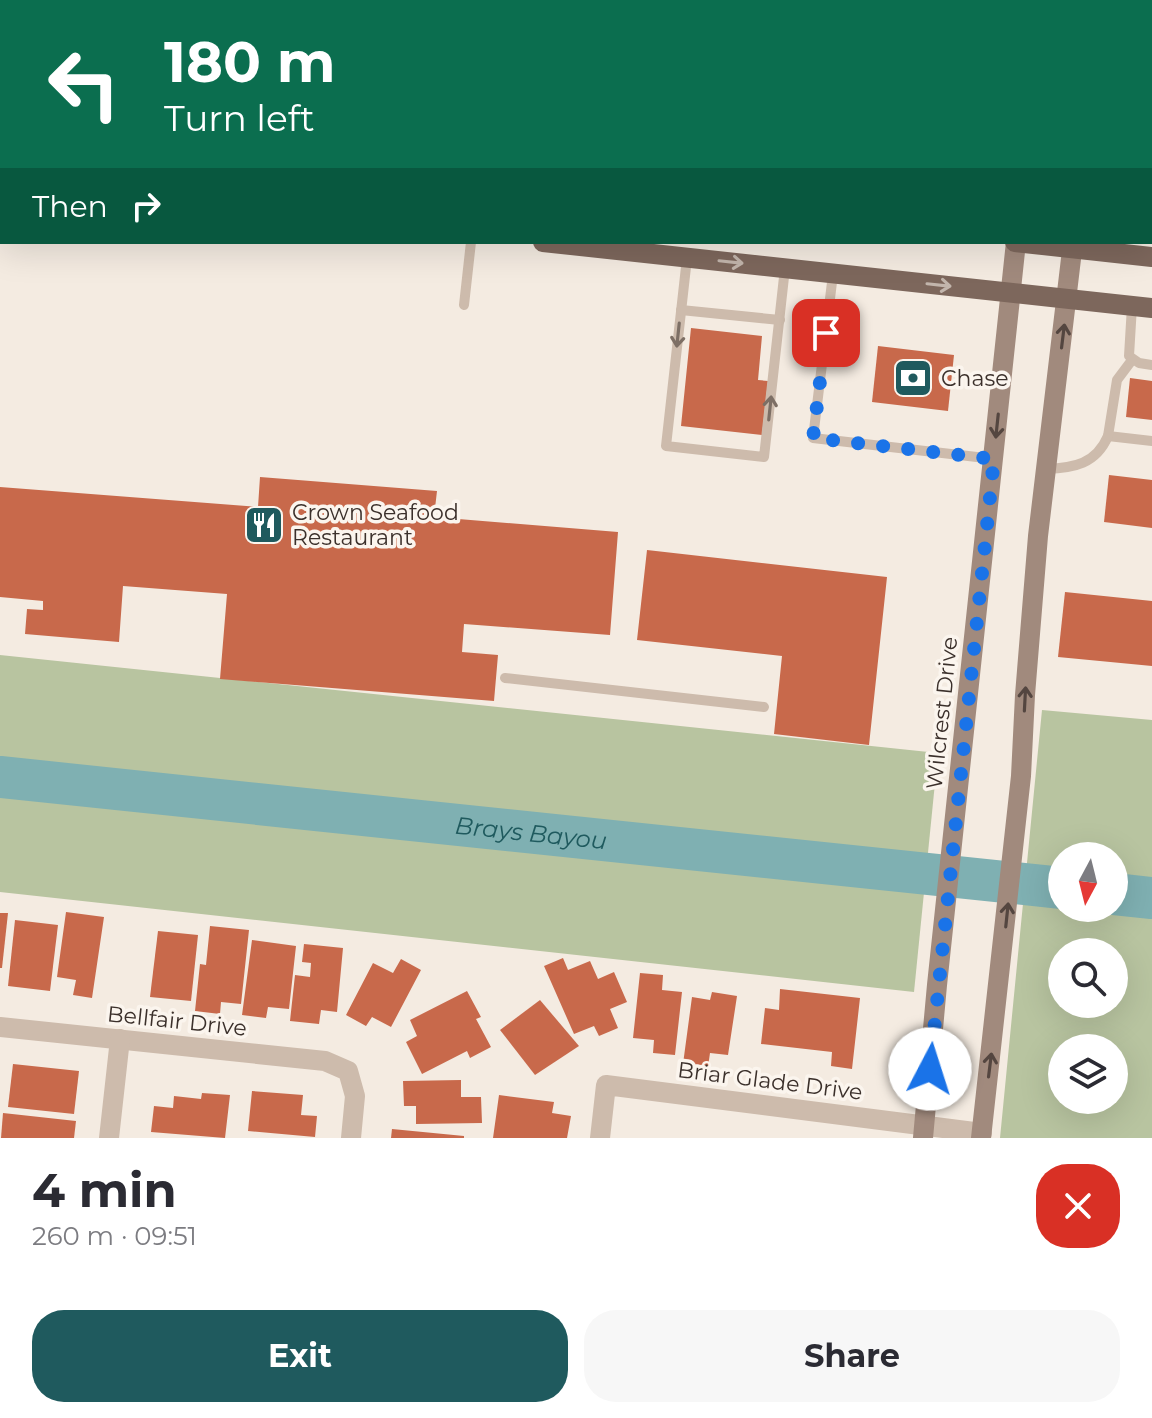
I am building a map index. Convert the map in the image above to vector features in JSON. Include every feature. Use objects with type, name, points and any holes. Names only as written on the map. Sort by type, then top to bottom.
[{"type":"main road","points":[[582,244],[1142,307]]},
{"type":"main road","name":"Wilcrest Drive","points":[[924,1132],[1016,244]]},
{"type":"main road","points":[[982,1136],[1021,776],[1025,695],[1046,469],[1073,245],[1152,257]]},
{"type":"street","name":"Bellfair Drive","points":[[0,1027],[325,1061],[348,1071],[355,1096],[351,1138]]},
{"type":"street","points":[[109,1138],[120,1039]]},
{"type":"street","name":"Briar Glade Drive","points":[[600,1138],[606,1085],[924,1132],[982,1136]]},
{"type":"lane","points":[[464,305],[471,244]]},
{"type":"lane","points":[[687,258],[666,446],[764,457],[785,268]]},
{"type":"lane","points":[[833,274],[813,438],[994,459]]},
{"type":"lane","points":[[1142,307],[1129,356],[1132,360],[1152,365]]},
{"type":"lane","points":[[681,310],[780,320]]},
{"type":"lane","points":[[1046,469],[1081,465],[1096,455],[1108,436],[1117,380],[1132,360]]},
{"type":"lane","points":[[1108,436],[1152,441]]},
{"type":"lane","points":[[505,678],[764,707]]},
{"type":"green space","points":[[0,655],[938,753],[914,992],[0,892]]},
{"type":"green space","points":[[1042,710],[1152,720],[1152,1138],[1000,1138]]},
{"type":"building","points":[[691,328],[762,336],[758,380],[768,381],[762,435],[681,426]]},
{"type":"building","name":"Chase","points":[[878,346],[954,355],[948,411],[872,402]]},
{"type":"building","points":[[1130,378],[1152,381],[1152,420],[1126,417]]},
{"type":"building","points":[[1109,475],[1152,480],[1152,528],[1104,522]]},
{"type":"building","points":[[260,477],[437,491],[434,517],[618,532],[610,635],[464,624],[462,652],[498,655],[494,701],[220,679],[227,594],[123,586],[119,642],[25,634],[27,609],[43,610],[43,601],[0,597],[0,487],[258,507]]},
{"type":"building","points":[[647,550],[887,577],[869,745],[774,734],[782,656],[637,640]]},
{"type":"building","points":[[1065,592],[1152,601],[1152,666],[1058,657]]},
{"type":"building","points":[[66,912],[104,917],[92,998],[73,995],[76,980],[57,977]]},
{"type":"building","points":[[0,913],[8,913],[2,968],[0,968]]},
{"type":"building","points":[[15,920],[58,925],[50,991],[8,986]]},
{"type":"building","points":[[210,926],[249,930],[241,1004],[221,1002],[220,1014],[195,1011],[200,964],[206,965]]},
{"type":"building","points":[[158,931],[198,935],[191,1001],[150,997]]},
{"type":"building","points":[[252,940],[296,946],[289,1009],[268,1007],[266,1018],[242,1015]]},
{"type":"building","points":[[304,944],[343,948],[337,1012],[321,1010],[319,1024],[290,1021],[295,975],[310,977],[311,963],[302,962]]},
{"type":"building","points":[[563,958],[568,970],[590,961],[598,979],[614,972],[627,1002],[610,1009],[618,1028],[599,1036],[594,1026],[574,1034],[544,966]]},
{"type":"building","points":[[401,959],[421,970],[391,1027],[372,1017],[366,1026],[346,1015],[373,963],[393,973]]},
{"type":"building","points":[[640,973],[663,975],[662,990],[682,992],[675,1055],[653,1053],[654,1040],[633,1038]]},
{"type":"building","points":[[780,989],[860,998],[852,1069],[831,1066],[832,1052],[761,1044],[765,1008],[779,1010]]},
{"type":"building","points":[[467,991],[481,1017],[476,1019],[491,1047],[470,1058],[467,1051],[422,1074],[406,1042],[417,1036],[410,1020]]},
{"type":"building","points":[[712,992],[737,996],[728,1055],[710,1053],[708,1067],[683,1064],[692,997],[710,1000]]},
{"type":"building","points":[[540,1000],[579,1046],[535,1075],[500,1030]]},
{"type":"building","points":[[13,1064],[79,1071],[74,1114],[8,1107]]},
{"type":"building","points":[[461,1080],[461,1097],[481,1097],[482,1123],[416,1124],[416,1106],[404,1106],[403,1081]]},
{"type":"building","points":[[252,1091],[303,1095],[301,1115],[317,1116],[315,1137],[248,1131]]},
{"type":"building","points":[[202,1093],[230,1095],[225,1138],[151,1132],[154,1106],[173,1108],[174,1096],[201,1099]]},
{"type":"building","points":[[499,1095],[554,1102],[552,1113],[571,1116],[567,1138],[493,1138]]},
{"type":"building","points":[[3,1113],[76,1121],[74,1138],[1,1138]]},
{"type":"building","points":[[392,1129],[464,1136],[464,1138],[391,1138]]},
{"type":"waterway","name":"Brays Bayou","points":[[0,777],[1048,887]]},
{"type":"waterway","name":"Brays Bayou","points":[[1128,895],[1152,898]]},
{"type":"place","name":"Chase","points":[[913,378]]},
{"type":"place","name":"Crown Seafood Restaurant","points":[[264,525]]},
{"type":"route","points":[[826,333],[813,438],[994,459],[930,1069]]}]
